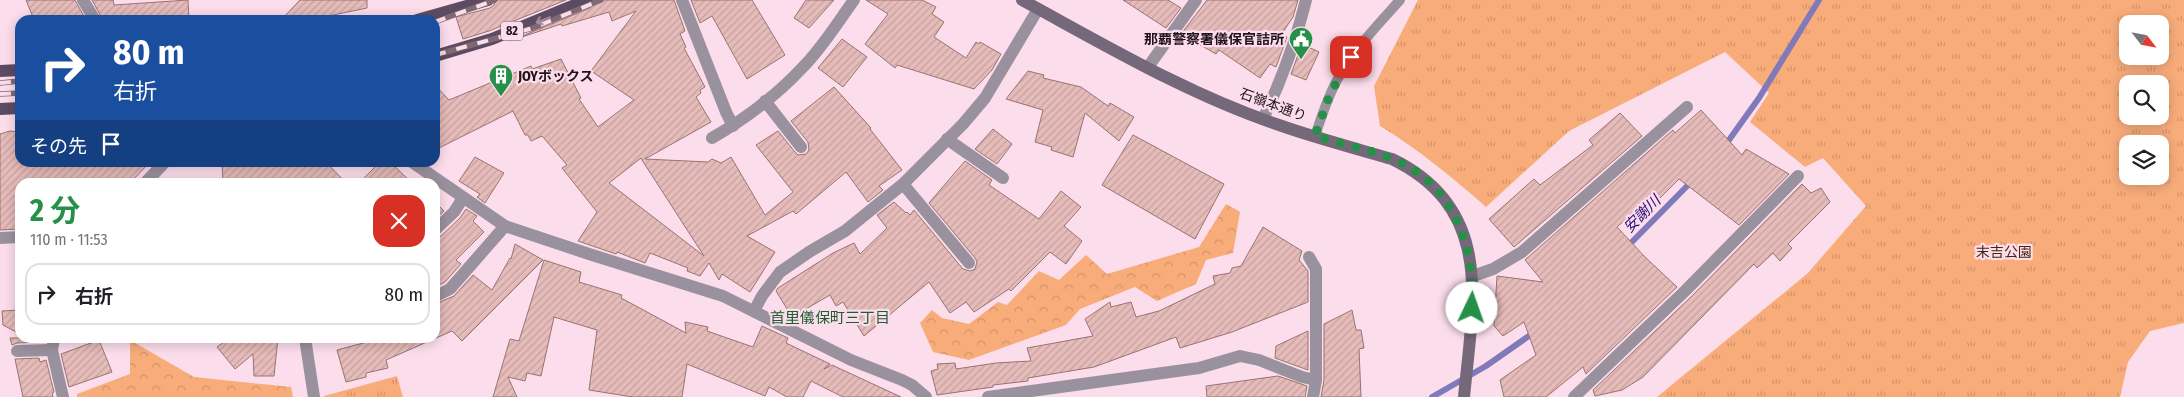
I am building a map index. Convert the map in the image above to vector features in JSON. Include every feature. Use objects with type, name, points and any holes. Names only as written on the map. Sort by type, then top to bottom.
[{"type":"main road","points":[[435,15],[488,0]]},
{"type":"main road","name":"82","points":[[440,55],[492,39],[587,0]]},
{"type":"main road","name":"石嶺本通り","points":[[1022,0],[1185,86],[1263,119],[1392,159],[1423,177],[1443,199],[1460,225],[1470,255],[1473,276],[1464,397]]},
{"type":"main road","points":[[0,71],[15,70]]},
{"type":"main road","points":[[0,109],[15,108]]},
{"type":"street","points":[[83,0],[92,15]]},
{"type":"street","points":[[682,0],[733,126]]},
{"type":"street","points":[[712,138],[733,126],[804,67],[854,0]]},
{"type":"street","points":[[1148,67],[1196,0]]},
{"type":"street","points":[[1263,119],[1299,30],[1306,0]]},
{"type":"street","points":[[754,311],[762,296],[780,272],[809,252],[845,232],[903,184],[947,139],[985,98],[1038,9]]},
{"type":"street","points":[[765,101],[801,147]]},
{"type":"street","points":[[1473,276],[1493,269],[1522,252],[1687,107]]},
{"type":"street","points":[[947,139],[1003,178]]},
{"type":"street","points":[[150,178],[160,167]]},
{"type":"street","points":[[419,167],[435,178]]},
{"type":"street","points":[[1574,397],[1686,290],[1798,176]]},
{"type":"street","points":[[440,182],[505,226],[723,296],[851,360],[912,384],[926,397]]},
{"type":"street","points":[[903,184],[969,263]]},
{"type":"street","points":[[440,225],[454,212],[463,198]]},
{"type":"street","points":[[440,294],[450,289],[505,226]]},
{"type":"street","points":[[0,238],[15,237]]},
{"type":"street","points":[[1309,257],[1316,269],[1316,380],[1313,397]]},
{"type":"street","points":[[306,343],[314,397]]},
{"type":"street","points":[[17,351],[53,344],[63,397]]},
{"type":"street","points":[[988,397],[1199,368],[1240,356],[1259,360],[1302,377],[1316,380]]},
{"type":"lane","points":[[1315,136],[1330,94],[1343,70],[1365,39],[1400,0]]},
{"type":"green space","name":"末吉公園","points":[[1418,0],[2184,0],[2184,323],[2150,331],[2128,362],[2120,397],[1657,397],[1808,273],[1866,206],[1823,158],[1805,167],[1750,122],[1769,93],[1725,52],[1569,131],[1486,207],[1408,144],[1380,126],[1374,86]]},
{"type":"green space","points":[[1226,204],[1240,212],[1233,253],[1206,260],[1196,284],[1157,301],[1135,287],[1080,309],[1066,325],[969,360],[933,352],[920,323],[932,310],[942,318],[969,324],[998,302],[1007,305],[1039,271],[1059,280],[1086,255],[1107,274],[1199,247]]},
{"type":"green space","points":[[130,343],[135,343],[194,377],[291,387],[293,397],[77,397],[77,394],[130,374]]},
{"type":"green space","points":[[397,376],[403,397],[324,397],[324,396]]},
{"type":"building","points":[[26,0],[75,0],[83,15],[32,15]]},
{"type":"building","points":[[92,0],[113,0],[114,5],[188,0],[189,15],[100,15]]},
{"type":"building","points":[[300,0],[367,0],[367,8],[333,15],[286,15]]},
{"type":"building","points":[[496,0],[566,0],[489,31],[463,39],[456,17],[490,8]]},
{"type":"building","points":[[595,0],[674,0],[685,31],[680,34],[686,47],[684,48],[705,87],[700,90],[701,93],[696,97],[711,122],[645,159],[708,162],[712,159],[721,163],[731,157],[765,215],[793,192],[756,145],[778,131],[798,155],[806,154],[809,150],[808,142],[791,121],[834,87],[871,128],[902,170],[879,186],[883,190],[868,202],[846,172],[796,214],[793,211],[747,236],[775,252],[750,292],[722,274],[719,280],[709,263],[700,276],[687,271],[688,268],[650,253],[645,263],[617,252],[616,254],[578,241],[597,212],[562,168],[567,165],[542,136],[531,141],[528,135],[525,135],[513,111],[440,148],[440,90],[449,100],[531,66],[532,69],[561,59],[581,98],[579,99],[598,127],[634,100],[591,71],[636,11],[612,21],[609,12],[562,26],[561,24],[510,41],[590,8]],"holes":[[[641,158],[704,256],[609,183]]]},
{"type":"building","points":[[691,0],[752,0],[785,55],[747,79],[712,16],[700,23]]},
{"type":"building","points":[[806,0],[834,0],[809,28],[794,18]]},
{"type":"building","points":[[866,0],[922,0],[936,7],[932,14],[944,22],[934,37],[966,58],[976,42],[979,44],[980,42],[1001,54],[992,70],[974,89],[897,65],[895,68],[865,44],[888,14]]},
{"type":"building","points":[[1123,0],[1168,0],[1181,8],[1166,28]]},
{"type":"building","points":[[1207,0],[1298,0],[1293,17],[1281,35],[1287,37],[1276,67],[1270,64],[1260,78],[1219,50],[1216,54],[1181,34]]},
{"type":"building","points":[[842,39],[867,57],[843,87],[818,68]]},
{"type":"building","points":[[1302,44],[1319,52],[1306,80],[1291,74]]},
{"type":"building","points":[[1028,71],[1044,75],[1043,78],[1081,87],[1108,106],[1110,103],[1134,117],[1119,141],[1085,113],[1073,157],[1051,150],[1052,147],[1035,142],[1043,110],[1006,99]]},
{"type":"building","points":[[1701,110],[1742,155],[1746,149],[1789,174],[1739,225],[1679,179],[1650,208],[1645,202],[1617,227],[1677,287],[1586,374],[1583,367],[1546,397],[1504,397],[1500,380],[1536,355],[1524,322],[1503,336],[1494,326],[1497,276],[1543,282],[1525,260],[1673,130],[1675,133]]},
{"type":"building","points":[[1620,113],[1642,136],[1514,247],[1489,219],[1534,179],[1540,185],[1593,145],[1589,140]]},
{"type":"building","points":[[993,129],[1012,144],[997,164],[975,149]]},
{"type":"building","points":[[15,132],[15,167],[145,167],[135,178],[15,178],[15,229],[0,230],[0,134]]},
{"type":"building","points":[[1133,135],[1224,184],[1195,239],[1102,185]]},
{"type":"building","points":[[475,157],[504,173],[485,203],[477,197],[480,194],[459,181]]},
{"type":"building","points":[[965,161],[992,180],[989,185],[1039,219],[1061,191],[1081,207],[1064,226],[1082,241],[1066,264],[1050,252],[1011,291],[1009,289],[974,312],[966,302],[950,313],[929,282],[864,336],[843,302],[836,306],[830,295],[792,317],[776,291],[778,288],[833,253],[854,243],[860,254],[887,228],[877,215],[894,202],[910,215],[914,210],[963,269],[970,271],[975,269],[977,262],[975,258],[929,203]]},
{"type":"building","points":[[222,167],[331,167],[341,178],[223,178]]},
{"type":"building","points":[[375,167],[395,167],[407,178],[364,178]]},
{"type":"building","points":[[1802,184],[1811,193],[1821,188],[1830,202],[1788,244],[1792,248],[1780,261],[1773,253],[1757,268],[1754,264],[1643,377],[1622,390],[1595,396],[1593,390],[1692,296]]},
{"type":"building","points":[[466,209],[477,216],[473,221],[484,232],[456,260],[461,264],[445,282],[440,284],[440,236],[460,218]]},
{"type":"building","points":[[1263,227],[1302,251],[1299,260],[1308,271],[1308,302],[1232,332],[1180,348],[1176,337],[1094,367],[1028,378],[1028,381],[937,395],[931,371],[938,369],[937,364],[955,363],[956,369],[996,363],[1031,361],[1027,348],[1093,336],[1085,319],[1110,302],[1111,307],[1131,302],[1136,317],[1159,311],[1215,284],[1213,276],[1230,273],[1232,268],[1241,266]]},
{"type":"building","points":[[515,244],[543,260],[462,341],[452,331],[440,336],[440,302],[454,296],[473,275],[492,290],[511,259]]},
{"type":"building","points":[[544,260],[581,272],[579,282],[622,295],[621,298],[686,333],[685,322],[708,327],[707,331],[753,347],[762,326],[788,338],[786,343],[830,364],[824,369],[832,365],[901,397],[843,397],[811,381],[803,397],[787,397],[769,387],[765,396],[687,364],[682,397],[633,397],[589,390],[597,330],[554,317],[541,376],[527,373],[525,381],[508,377],[517,397],[493,397],[510,339],[519,341]]},
{"type":"building","points":[[15,310],[15,331],[3,325],[2,311]]},
{"type":"building","points":[[1352,310],[1356,330],[1361,330],[1364,348],[1359,349],[1361,397],[1321,397],[1324,380],[1324,324]]},
{"type":"building","points":[[1308,331],[1308,370],[1275,358],[1276,346]]},
{"type":"building","points":[[10,338],[15,338],[15,343],[17,343],[12,345]]},
{"type":"building","points":[[91,343],[100,343],[112,372],[69,387],[61,354]]},
{"type":"building","points":[[223,343],[277,343],[274,376],[254,376],[253,354],[235,369],[217,347]]},
{"type":"building","points":[[363,343],[425,343],[386,360],[388,368],[366,373],[366,377],[346,382],[337,350]]},
{"type":"building","points":[[39,358],[40,362],[46,360],[54,392],[52,393],[53,397],[23,397],[15,359]]},
{"type":"building","points":[[1278,376],[1307,386],[1305,397],[1207,397],[1206,386]]},
{"type":"waterway","name":"安謝川","points":[[1724,147],[1759,98],[1819,0]]},
{"type":"waterway","name":"安謝川","points":[[1626,248],[1693,180]]},
{"type":"waterway","name":"安謝川","points":[[1432,397],[1486,366],[1536,331]]},
{"type":"railway","points":[[440,20],[495,0]]},
{"type":"railway","points":[[440,54],[533,28],[601,0]]},
{"type":"railway","points":[[0,83],[15,82]]},
{"type":"railway","points":[[0,94],[15,93]]},
{"type":"place","name":"那覇警察署儀保官詰所","points":[[1301,60]]},
{"type":"place","name":"JOYボックス","points":[[501,97]]},
{"type":"district","name":"首里儀保町三丁目","points":[[830,318]]},
{"type":"route","points":[[1351,57],[1330,94],[1315,136],[1392,159],[1410,168],[1434,188],[1452,211],[1465,239],[1470,255],[1473,276],[1472,308]]}]
